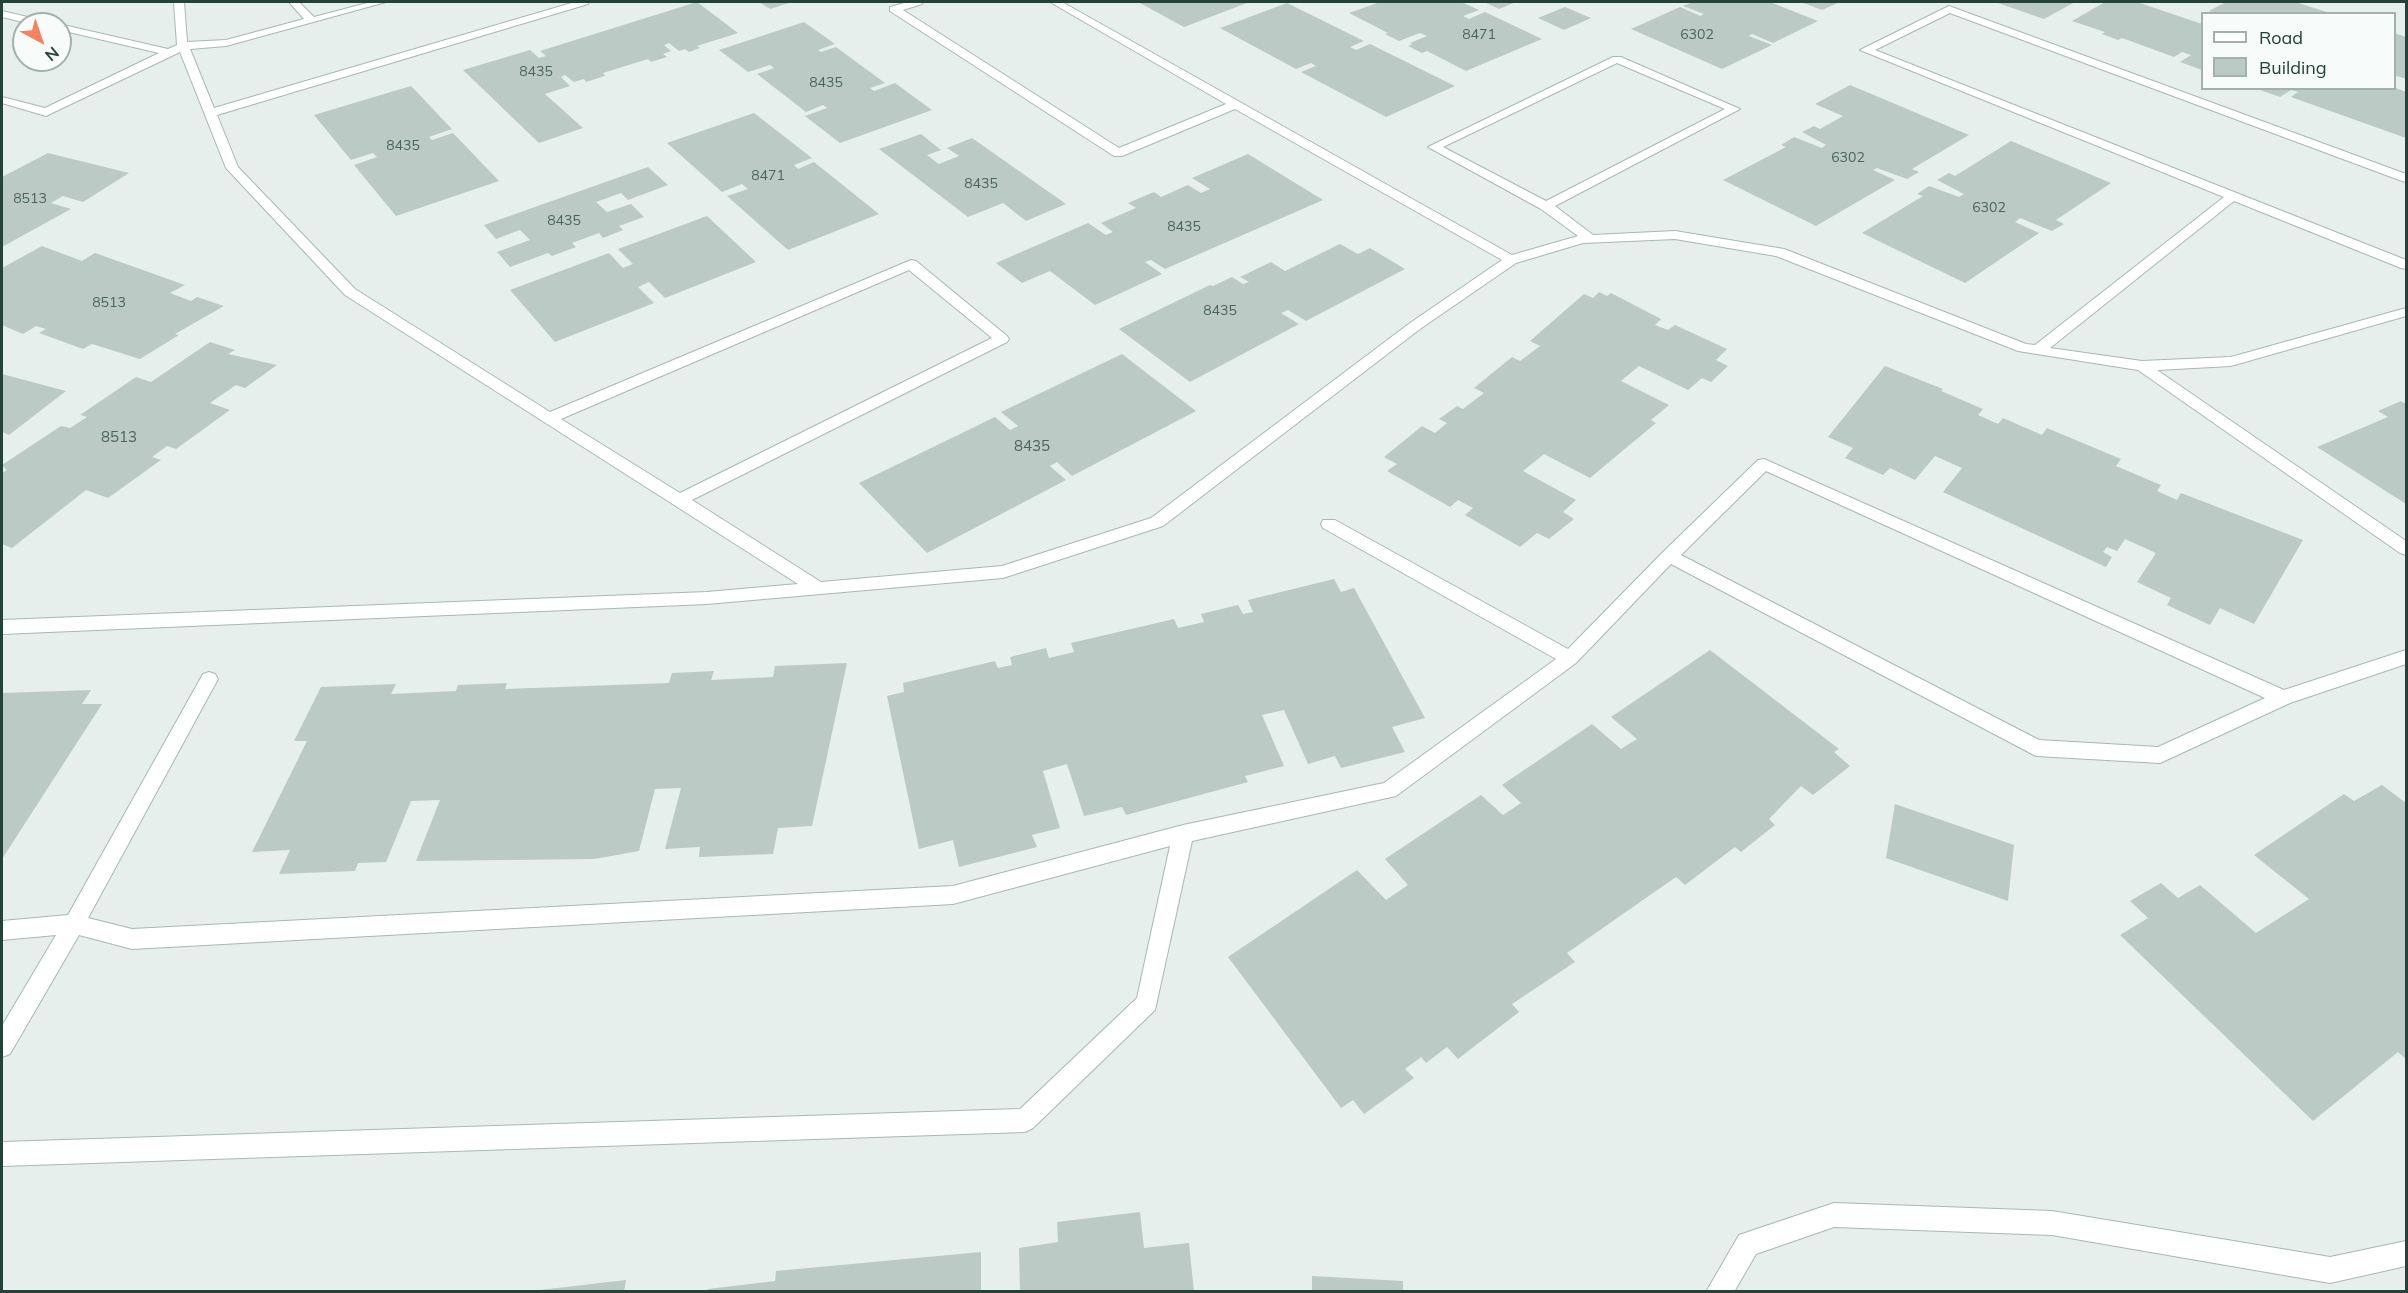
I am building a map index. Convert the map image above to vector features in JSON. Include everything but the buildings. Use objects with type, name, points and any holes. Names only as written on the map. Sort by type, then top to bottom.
[{"type":"lane","points":[[179,2],[177,50],[210,112],[232,168],[350,292],[818,588]]},
{"type":"lane","points":[[294,2],[311,20]]},
{"type":"lane","points":[[2,100],[46,111],[177,50],[226,43],[381,2]]},
{"type":"lane","points":[[210,112],[584,2]]},
{"type":"lane","points":[[918,2],[894,9],[1118,153],[1236,104]]},
{"type":"lane","points":[[1055,2],[1511,260]]},
{"type":"lane","points":[[2406,178],[1949,9],[1866,51],[2406,265]]},
{"type":"lane","points":[[72,29],[177,50]]},
{"type":"lane","points":[[1546,206],[1734,109],[1617,59],[1434,147],[1546,206],[1590,239]]},
{"type":"lane","points":[[2038,350],[2233,196]]},
{"type":"lane","points":[[2,627],[695,598],[1003,572],[1157,522],[1415,327],[1511,260],[1582,239],[1675,235],[1779,252],[2023,348],[2142,366],[2231,361],[2345,331],[2406,312]]},
{"type":"lane","points":[[549,418],[910,264],[1002,339],[679,500]]},
{"type":"lane","points":[[2142,366],[2406,549]]},
{"type":"lane","points":[[2,930],[74,924],[132,939],[953,895],[1183,834],[1389,790],[1570,658],[1669,556],[1764,464],[2283,698]]},
{"type":"lane","points":[[1329,524],[1570,658]]},
{"type":"lane","points":[[1669,556],[2036,748],[2160,755],[2283,698],[2406,657]]},
{"type":"lane","points":[[2,1046],[74,924],[209,679]]},
{"type":"lane","points":[[2,1154],[1025,1119],[1147,1003],[1183,834]]},
{"type":"lane","points":[[1719,1292],[1748,1244],[1834,1215],[2052,1223],[2330,1270],[2406,1254]]}]
